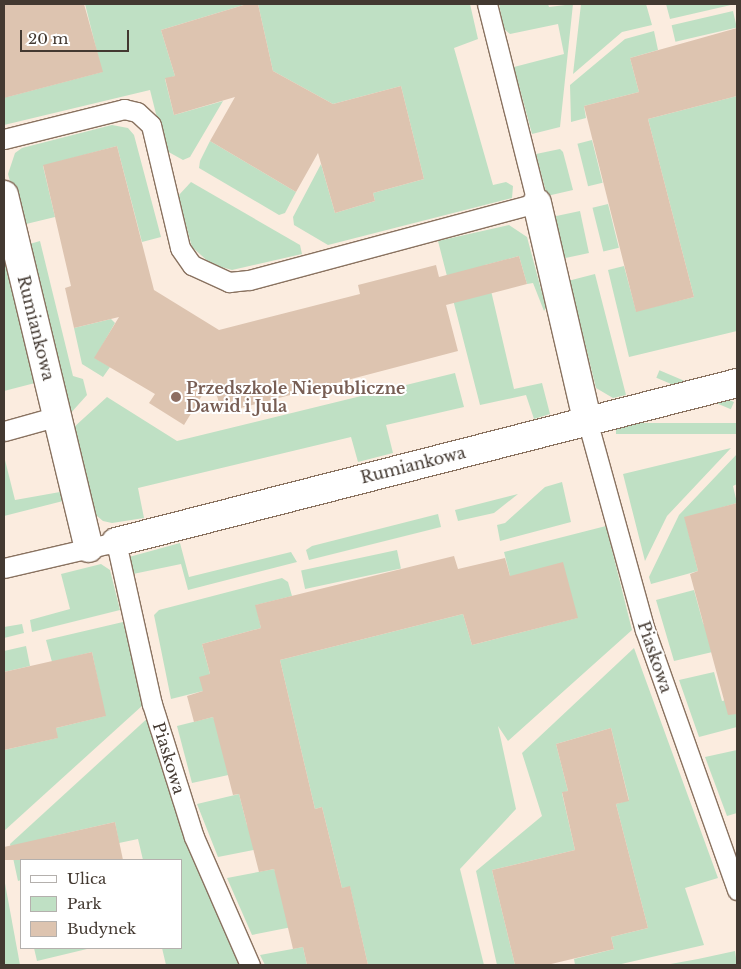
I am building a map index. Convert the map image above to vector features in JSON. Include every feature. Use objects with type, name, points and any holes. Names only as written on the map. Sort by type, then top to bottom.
[{"type":"street","name":"Rumiankowa","points":[[4,195],[90,548]]},
{"type":"street","points":[[536,203],[587,420]]},
{"type":"street","name":"Rumiankowa","points":[[116,542],[737,383]]},
{"type":"lane","points":[[4,139],[124,109],[137,112],[151,125],[180,248],[192,265],[229,282],[250,280],[536,203],[487,4]]},
{"type":"lane","points":[[4,431],[58,416]]},
{"type":"lane","name":"Piaskowa","points":[[587,420],[645,630],[737,890]]},
{"type":"lane","name":"Piaskowa","points":[[116,542],[152,704],[194,837],[250,965]]},
{"type":"lane","name":"Rumiankowa","points":[[4,568],[116,542]]},
{"type":"green space","points":[[85,4],[247,4],[161,30],[175,76],[165,79],[174,115],[223,101],[190,157],[183,160],[165,150],[150,90],[4,125],[4,85],[7,97],[102,72]]},
{"type":"green space","points":[[258,4],[470,4],[478,39],[454,48],[493,185],[506,182],[513,186],[512,198],[328,245],[294,225],[293,217],[321,164],[335,213],[375,201],[373,193],[424,179],[401,86],[333,104],[273,71]]},
{"type":"green space","points":[[499,4],[548,4],[549,7],[573,4],[560,127],[532,134],[514,67],[564,54],[558,24],[510,34],[504,29]]},
{"type":"green space","points":[[581,4],[646,4],[652,25],[622,32],[573,74]]},
{"type":"green space","points":[[666,4],[731,4],[731,5],[670,19]]},
{"type":"green space","points":[[733,11],[737,28],[675,42],[672,25]]},
{"type":"green space","points":[[654,31],[658,50],[630,58],[639,92],[584,106],[586,118],[571,122],[570,85],[625,39]]},
{"type":"green space","points":[[737,96],[737,331],[629,357],[608,270],[624,266],[636,311],[694,297],[648,119]]},
{"type":"green space","points":[[112,125],[128,128],[134,135],[161,237],[142,242],[117,146],[43,166],[55,217],[22,225],[8,174],[15,153],[22,148]]},
{"type":"green space","points":[[592,140],[603,183],[588,186],[577,144]]},
{"type":"green space","points":[[210,141],[296,192],[285,213],[279,215],[199,168],[200,161]]},
{"type":"green space","points":[[560,149],[563,152],[573,190],[547,196],[536,154]]},
{"type":"green space","points":[[191,182],[300,245],[302,254],[232,270],[211,264],[192,247],[178,196]]},
{"type":"green space","points":[[608,204],[619,248],[603,252],[592,208]]},
{"type":"green space","points":[[580,211],[589,253],[561,259],[552,217]]},
{"type":"green space","points":[[509,225],[527,237],[546,308],[544,311],[533,283],[527,284],[519,256],[485,265],[514,389],[542,383],[550,414],[534,419],[526,395],[480,405],[438,241]]},
{"type":"green space","points":[[40,241],[73,376],[83,379],[87,395],[69,415],[26,245]]},
{"type":"green space","points":[[4,249],[35,383],[4,391]]},
{"type":"green space","points":[[595,274],[626,395],[613,398],[596,388],[576,307],[565,302],[560,283]]},
{"type":"green space","points":[[111,319],[115,323],[95,358],[110,367],[103,377],[82,364],[74,328]]},
{"type":"green space","points":[[659,370],[734,402],[731,409],[656,378]]},
{"type":"green space","points":[[455,373],[464,407],[386,425],[393,453],[358,462],[351,437],[138,488],[144,518],[112,523],[103,521],[91,511],[73,428],[107,397],[177,441]]},
{"type":"green space","points":[[616,423],[737,423],[737,434],[616,434]]},
{"type":"green space","points":[[731,448],[667,516],[645,561],[623,474]]},
{"type":"green space","points":[[737,454],[737,484],[733,486],[737,503],[685,518],[698,571],[651,584],[649,577],[679,515]]},
{"type":"green space","points":[[4,456],[15,500],[60,492],[67,500],[4,516]]},
{"type":"green space","points":[[562,482],[571,522],[500,541],[497,525],[505,523],[545,487]]},
{"type":"green space","points":[[518,494],[494,513],[458,521],[455,510]]},
{"type":"green space","points":[[438,514],[441,527],[309,560],[306,550],[312,546]]},
{"type":"green space","points":[[606,526],[632,630],[508,741],[498,726],[516,809],[460,869],[484,965],[368,965],[350,887],[342,888],[322,807],[315,809],[280,660],[463,614],[472,645],[577,618],[510,576],[504,552]]},
{"type":"green space","points":[[180,543],[189,577],[291,552],[297,562],[188,590],[181,564],[133,574],[129,557]]},
{"type":"green space","points":[[397,550],[401,569],[305,589],[301,570]]},
{"type":"green space","points":[[101,564],[110,570],[120,610],[32,632],[30,620],[70,609],[61,574]]},
{"type":"green space","points":[[282,578],[288,582],[292,596],[256,605],[261,628],[202,644],[210,674],[203,691],[171,699],[154,615],[159,610]]},
{"type":"green space","points":[[694,590],[703,623],[721,650],[674,661],[656,600]]},
{"type":"green space","points":[[123,622],[143,705],[4,831],[4,750],[57,738],[56,728],[105,716],[92,652],[52,662],[46,640]]},
{"type":"green space","points":[[22,624],[24,633],[4,638],[4,627]]},
{"type":"green space","points":[[26,646],[30,666],[4,672],[4,651]]},
{"type":"green space","points":[[634,648],[718,878],[685,888],[704,945],[617,965],[575,965],[574,959],[614,949],[611,937],[648,928],[616,804],[629,800],[611,728],[556,744],[568,791],[562,793],[575,850],[492,870],[515,965],[497,965],[476,871],[542,816],[522,753]]},
{"type":"green space","points":[[714,672],[722,701],[736,698],[737,727],[699,737],[679,680]]},
{"type":"green space","points":[[150,716],[187,842],[239,965],[166,965],[162,949],[182,949],[182,859],[143,859],[138,839],[119,843],[115,822],[49,837],[55,859],[20,859],[20,880],[18,881],[10,844]]},
{"type":"green space","points":[[213,717],[242,772],[192,783],[177,726]]},
{"type":"green space","points":[[737,750],[737,813],[727,816],[705,757]]},
{"type":"green space","points":[[239,794],[247,825],[268,847],[218,857],[197,804]]},
{"type":"green space","points":[[274,869],[297,926],[252,935],[227,878]]},
{"type":"green space","points":[[4,878],[20,965],[4,965]]},
{"type":"green space","points":[[303,947],[307,965],[265,965],[260,955]]},
{"type":"green space","points":[[34,949],[87,949],[37,961]]},
{"type":"green space","points":[[735,951],[737,965],[665,965],[698,959]]},
{"type":"building","points":[[4,4],[84,4],[103,72],[4,98]]},
{"type":"building","points":[[247,4],[258,4],[273,71],[333,104],[401,86],[424,179],[373,193],[375,201],[335,213],[318,153],[296,192],[210,141],[235,97],[174,115],[165,78],[175,76],[161,30]]},
{"type":"building","points":[[737,28],[737,96],[648,119],[694,297],[636,312],[584,106],[639,92],[630,58]]},
{"type":"building","points":[[117,146],[154,290],[219,330],[360,294],[358,285],[436,265],[439,277],[519,256],[527,284],[446,305],[458,351],[222,413],[212,379],[184,425],[149,403],[155,394],[94,358],[119,317],[74,328],[65,288],[71,286],[43,165]]},
{"type":"building","points":[[737,503],[737,714],[728,715],[690,574],[698,571],[684,517]]},
{"type":"building","points":[[454,556],[458,569],[505,558],[510,576],[563,562],[578,618],[472,645],[463,614],[280,660],[315,809],[322,807],[342,888],[350,886],[368,965],[307,965],[303,947],[293,949],[274,869],[259,872],[239,794],[233,795],[213,717],[194,722],[187,696],[203,691],[199,677],[210,674],[202,644],[261,628],[255,605]]},
{"type":"building","points":[[92,652],[106,716],[56,728],[58,738],[4,750],[4,672]]},
{"type":"building","points":[[611,728],[629,801],[616,804],[648,928],[611,937],[614,949],[547,965],[515,965],[492,870],[575,850],[562,792],[568,791],[556,744]]},
{"type":"building","points":[[115,822],[123,859],[4,860],[4,847]]},
{"type":"place","name":"Przedszkole Niepubliczne Dawid i Jula","points":[[176,397]]}]
